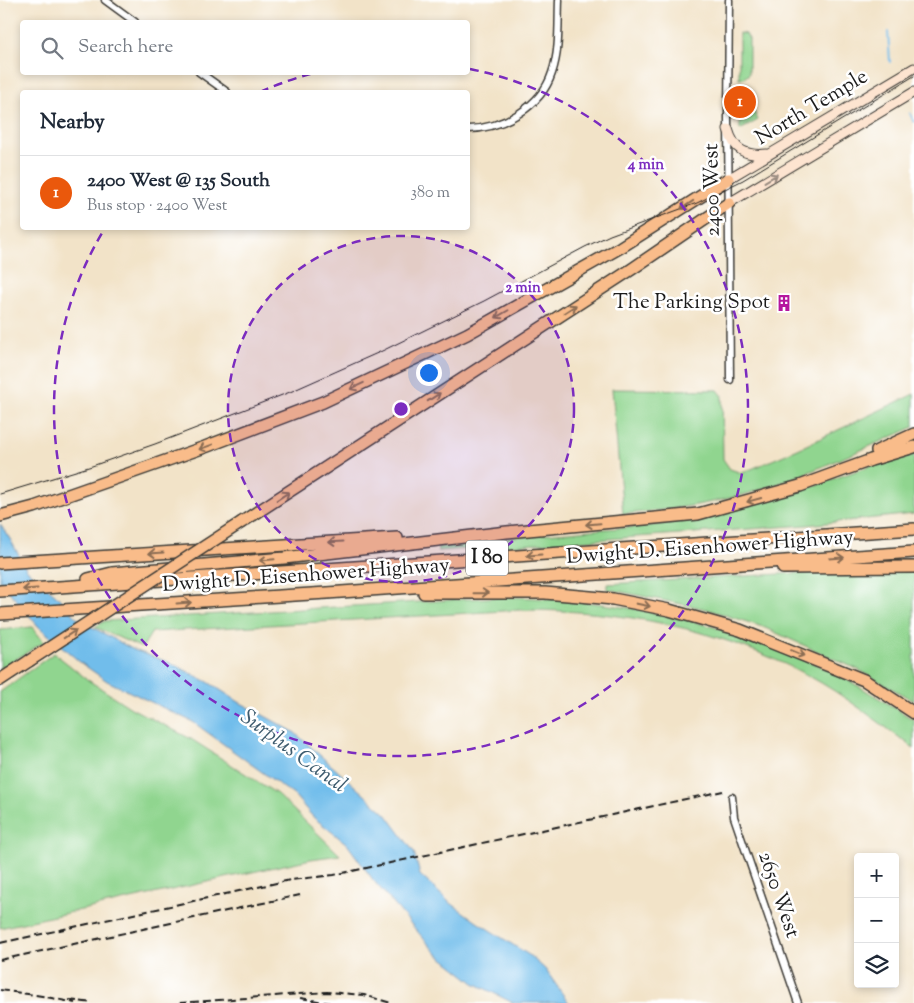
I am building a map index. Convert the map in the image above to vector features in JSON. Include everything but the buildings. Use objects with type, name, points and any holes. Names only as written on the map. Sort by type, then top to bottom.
[{"type":"highway","points":[[4,515],[34,507],[205,447],[323,402],[467,334],[621,246],[728,179]]},
{"type":"highway","points":[[0,680],[632,269],[729,203]]},
{"type":"highway","points":[[800,486],[914,434]]},
{"type":"highway","points":[[61,586],[112,573],[284,558],[507,532],[698,514],[800,486],[914,446]]},
{"type":"highway","points":[[856,533],[914,525]]},
{"type":"highway","name":"Dwight D. Eisenhower Highway","points":[[0,591],[914,529]]},
{"type":"highway","points":[[0,563],[286,544],[507,532]]},
{"type":"highway","name":"Dwight D. Eisenhower Highway","points":[[0,614],[83,610],[914,552]]},
{"type":"highway","points":[[684,568],[914,567]]},
{"type":"highway","points":[[327,593],[545,594],[613,599],[669,610],[740,630],[864,680],[914,712]]},
{"type":"main road","name":"North Temple","points":[[728,179],[914,68]]},
{"type":"main road","name":"North Temple","points":[[729,203],[914,92]]},
{"type":"main road","points":[[728,129],[734,143],[740,150],[750,154],[770,153]]},
{"type":"street","points":[[106,0],[132,20]]},
{"type":"street","points":[[470,129],[496,124],[515,116],[539,96],[552,73],[558,48],[559,0]]},
{"type":"street","name":"2400 West","points":[[730,0],[728,129],[730,380]]},
{"type":"street","points":[[203,75],[224,90]]},
{"type":"street","name":"2650 West","points":[[732,798],[734,817],[798,1003]]},
{"type":"green space","points":[[739,33],[746,34],[749,39],[749,74],[744,78],[739,78]]},
{"type":"green space","points":[[739,87],[742,88],[758,120],[740,130]]},
{"type":"green space","points":[[612,389],[718,390],[722,395],[723,459],[730,469],[742,473],[798,449],[914,394],[914,427],[766,488],[696,505],[623,514]]},
{"type":"green space","points":[[914,450],[914,514],[807,525],[438,551],[437,547],[486,540],[654,525],[712,515],[771,500]]},
{"type":"green space","points":[[914,570],[914,701],[859,670],[763,627],[706,609],[607,589],[607,584],[798,573]]},
{"type":"green space","points":[[501,597],[579,601],[618,606],[694,622],[768,645],[833,672],[914,720],[914,748],[835,691],[772,658],[703,633],[668,624],[632,618],[595,613],[520,610],[152,632],[142,648],[95,627],[105,621]]},
{"type":"green space","points":[[32,627],[44,642],[0,669],[0,630]]},
{"type":"green space","points":[[54,653],[88,680],[131,708],[191,739],[277,794],[340,855],[311,859],[0,928],[0,692]]},
{"type":"water","name":"Surplus Canal","points":[[0,524],[27,570],[57,596],[79,620],[134,650],[171,663],[208,682],[239,702],[294,732],[386,814],[414,852],[420,875],[448,901],[529,955],[545,969],[569,1003],[513,1003],[474,983],[436,953],[374,881],[347,844],[313,817],[295,796],[193,722],[107,681],[81,663],[38,626],[0,581]]},
{"type":"waterway","points":[[888,32],[890,62]]},
{"type":"waterway","points":[[910,113],[914,122]]},
{"type":"tram line","points":[[0,494],[92,466],[155,444],[290,392],[382,351],[484,301],[610,235],[697,203],[743,180],[914,76]]},
{"type":"railway","points":[[0,943],[290,880],[334,875],[723,791]]},
{"type":"railway","points":[[0,960],[300,895]]},
{"type":"railway","points":[[0,990],[75,1003]]},
{"type":"railway","points":[[179,1003],[327,992],[364,995],[391,1003]]},
{"type":"railway","points":[[300,998],[330,1003]]},
{"type":"railway","points":[[69,1000],[92,1003]]},
{"type":"place","name":"2400 West @ 135 South","points":[[740,102]]},
{"type":"place","name":"The Parking Spot","points":[[784,303]]}]
